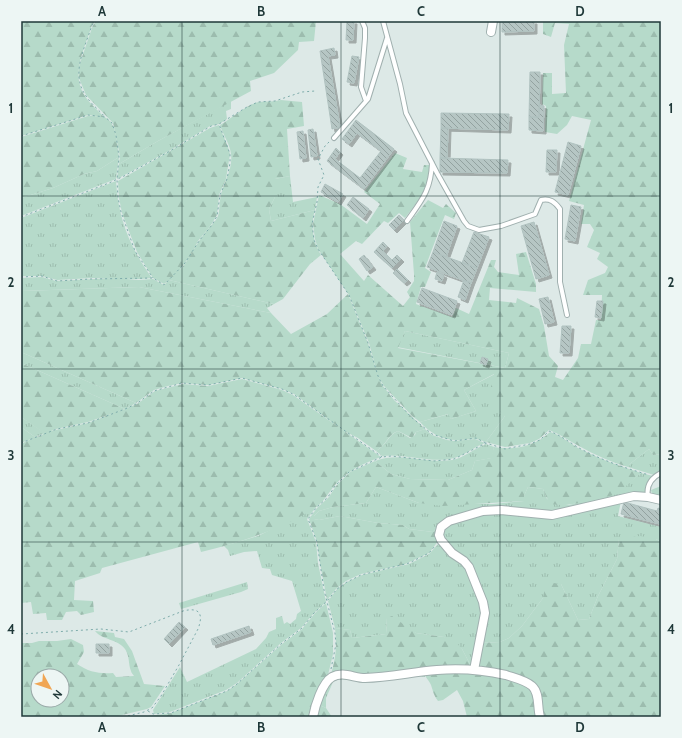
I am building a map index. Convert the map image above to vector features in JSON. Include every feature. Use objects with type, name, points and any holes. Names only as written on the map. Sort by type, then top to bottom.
[{"type":"street","points":[[491,32],[493,21]]},
{"type":"street","points":[[474,670],[485,613],[483,602],[469,567],[464,561],[452,553],[441,540],[439,531],[444,523],[483,511],[501,510],[552,515],[634,496],[661,500]]},
{"type":"street","points":[[313,717],[318,698],[329,679],[342,674],[364,678],[439,670],[474,670],[501,674],[529,683],[536,692],[540,717]]},
{"type":"lane","points":[[362,21],[365,28],[365,38],[360,81],[366,101]]},
{"type":"lane","points":[[383,21],[400,84],[406,113],[468,226],[479,230],[501,226],[534,214],[541,200],[547,198],[556,203],[560,209],[560,282],[567,314]]},
{"type":"lane","points":[[334,138],[368,99],[387,38]]},
{"type":"lane","points":[[407,221],[427,193],[432,176],[432,162]]},
{"type":"lane","points":[[648,497],[647,487],[655,476],[661,473]]},
{"type":"path","points":[[97,21],[92,25],[79,68],[79,78],[85,95],[112,123],[116,135],[119,157],[117,180],[118,198],[125,224],[135,251],[153,278],[164,285],[185,263],[198,241],[212,225],[217,216],[220,195],[227,179],[230,159],[229,147],[220,124]]},
{"type":"path","points":[[21,217],[117,180],[170,151],[211,126],[220,124],[258,102],[275,101],[302,92],[315,91]]},
{"type":"path","points":[[21,136],[88,116],[105,117]]},
{"type":"path","points":[[334,138],[325,146],[318,159],[324,175],[318,187],[317,202],[312,224],[314,240],[318,249],[349,295],[383,386],[411,417],[432,434],[454,441],[476,438],[486,443],[505,448],[530,444],[540,440],[549,431],[601,459],[655,476]]},
{"type":"path","points":[[21,277],[42,276],[57,281],[91,278],[153,278]]},
{"type":"path","points":[[21,443],[57,429],[88,423],[125,409],[136,404],[154,391],[182,383],[208,385],[242,378],[282,389],[293,394],[382,457]]},
{"type":"path","points":[[329,679],[336,644],[317,542],[308,519],[316,508],[328,497],[335,486],[349,472],[382,457],[399,456],[434,461],[454,459],[486,443]]},
{"type":"path","points":[[148,711],[153,714],[170,713],[227,690],[237,684],[281,644],[302,628],[337,589],[361,575],[409,563],[429,553],[441,540]]},
{"type":"path","points":[[21,634],[101,629],[129,632],[192,608],[197,611],[200,615],[201,621],[198,629],[161,696],[148,711],[123,717]]},
{"type":"green space","points":[[21,21],[96,21],[92,25],[80,61],[79,79],[85,96],[104,117],[88,115],[21,136]]},
{"type":"green space","points":[[97,21],[316,21],[314,41],[299,42],[298,50],[274,73],[250,81],[251,91],[158,141],[119,164],[120,157],[113,123],[86,95],[79,78],[81,60],[93,25]]},
{"type":"green space","points":[[543,21],[659,21],[661,25],[661,454],[653,455],[649,449],[628,467],[597,455],[549,430],[539,439],[530,443],[505,447],[486,442],[505,416],[488,399],[494,374],[464,390],[476,411],[451,419],[448,414],[420,422],[412,416],[384,386],[378,376],[369,343],[349,295],[318,249],[315,239],[313,224],[319,195],[340,204],[367,224],[380,204],[364,192],[395,153],[407,158],[403,169],[422,172],[424,165],[430,165],[428,180],[425,187],[419,199],[405,218],[399,213],[388,223],[384,221],[362,244],[356,241],[340,254],[364,281],[368,275],[403,306],[410,297],[407,292],[414,281],[410,222],[428,200],[443,208],[446,204],[456,213],[454,219],[445,215],[425,268],[431,272],[425,287],[421,287],[416,304],[452,317],[456,308],[469,314],[491,260],[496,260],[494,267],[498,272],[519,275],[516,254],[526,252],[536,284],[536,292],[490,288],[489,300],[516,303],[517,298],[539,309],[544,326],[549,356],[558,366],[555,377],[563,380],[578,358],[581,344],[591,344],[596,320],[601,320],[602,295],[583,295],[588,280],[605,273],[608,267],[597,259],[600,253],[587,247],[594,230],[590,224],[581,224],[584,205],[569,201],[591,120],[572,116],[567,125],[557,134],[545,132],[546,106],[542,104],[543,73],[552,73],[552,94],[566,93],[564,45],[569,24],[555,23],[551,37],[543,34]],"holes":[[[405,331],[509,353],[505,368],[398,348]]]},
{"type":"green space","points":[[281,100],[302,102],[304,126],[287,129],[290,176],[275,179],[275,197],[269,209],[271,221],[315,210],[313,216],[313,233],[316,245],[321,255],[310,264],[283,299],[274,304],[169,280],[164,284],[153,278],[137,252],[122,213],[118,181],[210,128],[219,125],[230,154],[226,179],[219,195],[217,215],[198,241],[193,251],[218,216],[222,190],[230,170],[231,160],[230,150],[220,125],[254,103]]},
{"type":"green space","points":[[231,101],[231,109],[226,111],[227,119],[219,124],[210,126],[169,151],[117,179],[119,164]]},
{"type":"green space","points":[[88,116],[104,117],[112,123],[116,134],[119,157],[97,171],[84,174],[53,188],[21,198],[21,137]]},
{"type":"green space","points":[[119,157],[116,179],[21,216],[21,198],[53,188],[84,174],[97,171]]},
{"type":"green space","points":[[290,176],[293,202],[317,197],[315,210],[271,221],[269,209],[275,197],[275,179]]},
{"type":"green space","points":[[116,181],[119,208],[126,232],[137,255],[152,278],[92,278],[57,280],[42,276],[21,276],[21,218]]},
{"type":"green space","points":[[42,277],[56,281],[114,278],[139,280],[153,279],[164,285],[169,280],[274,304],[267,308],[271,313],[139,287],[21,291],[21,278]]},
{"type":"green space","points":[[139,287],[271,313],[291,334],[327,314],[348,294],[368,343],[378,376],[383,386],[394,400],[425,429],[416,432],[412,438],[398,431],[391,435],[376,451],[358,438],[344,431],[294,394],[282,389],[242,378],[208,385],[182,383],[154,390],[136,403],[21,352],[21,291]]},
{"type":"green space","points":[[405,331],[509,353],[505,368],[397,347]]},
{"type":"green space","points":[[21,352],[136,403],[125,409],[21,363]]},
{"type":"green space","points":[[21,363],[125,409],[137,404],[155,391],[183,384],[208,386],[242,379],[282,390],[293,395],[381,457],[350,472],[335,485],[321,503],[315,508],[274,529],[231,544],[201,552],[198,542],[102,568],[100,573],[75,581],[74,600],[93,601],[94,612],[81,615],[77,611],[66,612],[62,620],[47,620],[46,613],[33,614],[31,602],[21,603],[21,444],[33,438],[21,443],[21,427],[35,437],[41,436],[44,433],[21,417]],"holes":[[[115,412],[88,423],[51,431],[88,422]]]},
{"type":"green space","points":[[495,374],[505,416],[486,442],[474,439],[445,439],[431,432],[420,422],[449,414],[451,419],[476,411],[464,390]]},
{"type":"green space","points":[[21,417],[45,433],[35,437],[21,427]]},
{"type":"green space","points":[[425,429],[432,435],[447,440],[454,441],[475,439],[485,443],[458,457],[446,460],[391,455],[382,456],[376,451],[398,431],[410,438],[415,435],[416,432]]},
{"type":"green space","points":[[550,432],[558,435],[588,453],[641,473],[627,485],[622,493],[565,505],[551,503],[547,499],[543,489],[528,487],[524,496],[524,501],[443,506],[419,503],[376,487],[366,503],[333,507],[319,511],[314,516],[314,519],[319,520],[340,516],[378,523],[403,525],[409,529],[433,532],[443,522],[439,540],[429,553],[403,565],[361,574],[346,581],[336,589],[327,600],[317,542],[309,519],[317,508],[329,497],[336,486],[350,472],[375,461],[391,474],[410,479],[448,480],[472,470],[475,461],[491,458],[494,447],[516,448],[524,446],[538,441]]},
{"type":"green space","points":[[486,444],[494,447],[492,458],[475,461],[472,470],[448,480],[410,479],[391,474],[375,461],[394,457],[442,461],[452,460]]},
{"type":"green space","points":[[649,449],[653,455],[661,454],[661,472],[654,475],[628,467],[631,463]]},
{"type":"green space","points":[[641,473],[653,476],[646,487],[646,496],[561,512],[511,508],[437,527],[433,532],[409,529],[403,525],[378,523],[340,516],[319,520],[314,519],[314,516],[319,511],[333,507],[366,503],[376,487],[419,503],[493,504],[524,501],[524,496],[528,487],[543,489],[547,499],[569,505],[626,485]]},
{"type":"green space","points":[[661,486],[661,497],[653,495],[651,490]]},
{"type":"green space","points":[[621,501],[618,516],[661,527],[661,542],[656,539],[619,539],[617,559],[598,596],[589,619],[578,620],[561,584],[543,598],[522,626],[509,638],[500,642],[480,643],[485,620],[475,578],[453,552],[440,531],[441,527],[483,512],[529,515]]},
{"type":"green space","points":[[316,507],[307,519],[316,542],[318,563],[326,602],[301,628],[281,643],[237,683],[226,690],[170,712],[154,714],[153,710],[180,667],[187,682],[256,649],[266,638],[269,632],[276,629],[276,618],[282,616],[284,624],[287,622],[290,624],[296,619],[297,614],[301,611],[292,581],[272,575],[270,569],[262,568],[257,551],[244,552],[230,556],[228,550],[224,546],[258,536]]},
{"type":"green space","points":[[640,536],[656,539],[661,542],[661,717],[542,717],[535,687],[476,666],[480,643],[500,642],[509,638],[522,626],[543,598],[546,582],[561,584],[578,620],[589,619],[598,596],[617,559],[619,539]]},
{"type":"green space","points":[[440,542],[464,564],[475,583],[482,614],[472,668],[462,649],[444,637],[416,633],[400,622],[387,618],[386,634],[352,638],[350,630],[335,628],[328,601],[337,589],[347,582],[362,575],[409,564],[429,554]]},
{"type":"green space","points":[[247,582],[248,589],[241,592],[181,609],[179,603]]},
{"type":"green space","points":[[326,603],[333,633],[333,654],[328,675],[319,691],[310,717],[140,717],[171,713],[227,691],[302,629],[315,613]]},
{"type":"green space","points":[[392,616],[416,633],[453,639],[462,649],[472,668],[331,675],[336,652],[335,628],[350,630],[352,638],[386,634],[387,618]]},
{"type":"green space","points":[[95,631],[114,633],[115,637],[124,639],[132,651],[144,684],[165,686],[151,707],[118,716],[21,717],[21,643],[71,639],[83,645],[84,652],[77,664],[81,667],[94,672],[113,673],[116,677],[134,676],[131,672],[128,654],[125,649],[118,643]]},
{"type":"green space","points":[[425,673],[425,677],[418,676],[366,682],[339,679],[333,682],[326,698],[326,708],[317,704],[334,678]]},
{"type":"green space","points":[[425,673],[489,673],[531,687],[537,713],[536,717],[467,717],[463,701],[457,690],[443,700],[438,701]]},
{"type":"green space","points":[[317,704],[326,708],[332,717],[315,717]]},
{"type":"building","points":[[347,21],[354,21],[353,40],[346,40]]},
{"type":"building","points":[[534,21],[534,31],[502,32],[502,22]]},
{"type":"building","points":[[334,48],[335,55],[328,56],[340,127],[332,129],[320,51]]},
{"type":"building","points":[[352,56],[359,57],[354,83],[347,82]]},
{"type":"building","points":[[530,72],[540,72],[539,117],[529,117]]},
{"type":"building","points":[[539,105],[544,106],[543,131],[529,130],[529,117],[539,117]]},
{"type":"building","points":[[441,113],[509,114],[508,130],[441,128]]},
{"type":"building","points":[[356,120],[394,149],[364,189],[327,161],[336,148],[340,152],[335,159],[360,178],[381,151],[357,133],[349,144],[342,139]]},
{"type":"building","points":[[441,128],[448,128],[447,158],[440,158]]},
{"type":"building","points":[[313,129],[317,156],[311,157],[308,130]]},
{"type":"building","points":[[303,131],[306,158],[300,159],[297,132]]},
{"type":"building","points":[[568,142],[581,146],[568,195],[555,192]]},
{"type":"building","points":[[547,150],[557,150],[556,172],[546,172]]},
{"type":"building","points":[[440,158],[508,160],[507,173],[440,172]]},
{"type":"building","points":[[325,184],[343,194],[338,202],[321,192]]},
{"type":"building","points":[[353,197],[369,209],[363,218],[347,205]]},
{"type":"building","points":[[571,205],[581,207],[575,241],[565,239]]},
{"type":"building","points":[[399,215],[404,220],[394,230],[389,225]]},
{"type":"building","points":[[444,221],[457,226],[446,257],[433,252]]},
{"type":"building","points":[[534,222],[549,275],[536,279],[521,226]]},
{"type":"building","points":[[474,232],[489,237],[477,268],[462,263]]},
{"type":"building","points":[[383,242],[387,246],[383,251],[392,260],[397,255],[401,259],[392,268],[374,252]]},
{"type":"building","points":[[433,252],[477,268],[471,283],[427,267]]},
{"type":"building","points":[[364,255],[373,267],[367,271],[359,259]]},
{"type":"building","points":[[397,269],[408,280],[404,283],[393,273]]},
{"type":"building","points":[[437,272],[444,275],[442,281],[435,279]]},
{"type":"building","points":[[464,280],[471,283],[465,300],[458,297]]},
{"type":"building","points":[[422,288],[457,301],[452,315],[417,302]]},
{"type":"building","points":[[548,297],[554,322],[545,324],[539,299]]},
{"type":"building","points":[[597,301],[603,301],[601,318],[595,317]]},
{"type":"building","points":[[562,326],[571,326],[569,353],[560,353]]},
{"type":"building","points":[[482,357],[488,359],[486,365],[480,363]]},
{"type":"building","points":[[624,502],[657,511],[658,508],[661,509],[660,524],[621,514]]},
{"type":"building","points":[[179,622],[185,627],[169,644],[164,639]]},
{"type":"building","points":[[249,626],[251,632],[213,645],[211,639]]},
{"type":"building","points":[[96,644],[109,644],[109,653],[96,653]]}]
